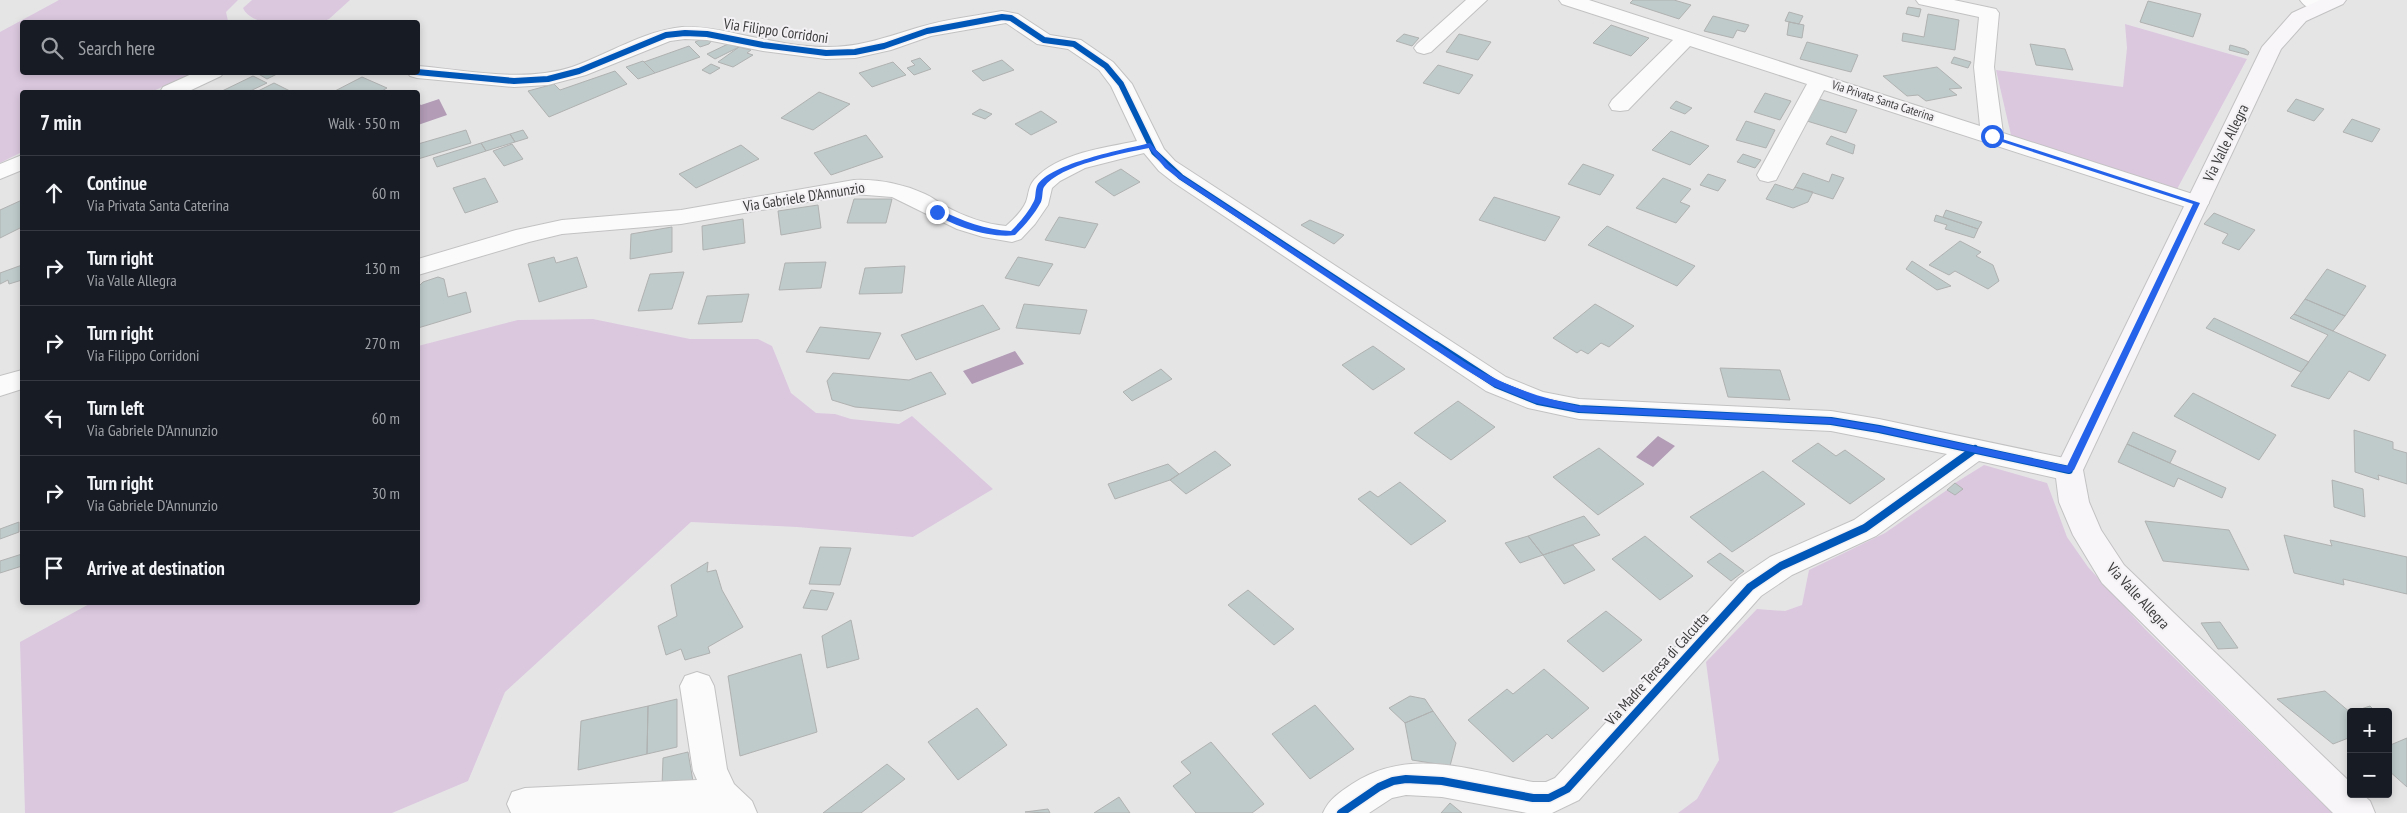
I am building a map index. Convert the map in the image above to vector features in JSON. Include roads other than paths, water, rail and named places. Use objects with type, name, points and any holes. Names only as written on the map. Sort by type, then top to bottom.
[{"type":"main road","name":"Via Valle Allegra","points":[[2322,2],[2298,17],[2272,47],[2069,470],[2074,502],[2088,535],[2113,574],[2357,813]]},
{"type":"street","points":[[1424,48],[1477,0]]},
{"type":"street","name":"Via Privata Santa Caterina","points":[[1569,0],[2197,203]]},
{"type":"street","points":[[1926,0],[1989,13],[1984,67],[1992,136]]},
{"type":"street","name":"Via Filippo Corridoni","points":[[420,72],[476,79],[548,80],[579,72],[666,35],[685,33],[707,34],[763,46],[826,53],[855,52],[884,46],[927,31],[1002,17],[1012,18],[1044,40],[1074,44],[1106,66],[1115,76],[1150,145],[1167,166],[1181,177],[1496,384],[1538,400],[1579,409],[1831,421],[1975,449],[2069,470]]},
{"type":"street","points":[[1620,105],[1687,37]]},
{"type":"street","points":[[175,90],[208,75]]},
{"type":"street","points":[[1768,175],[1819,80]]},
{"type":"street","name":"Via Gabriele D'Annunzio","points":[[420,266],[525,235],[562,227],[681,217],[854,187],[875,186],[896,192],[915,198],[957,221],[991,233],[1012,234],[1026,220],[1038,200],[1041,186],[1060,171],[1112,154],[1150,145]]},
{"type":"street","points":[[0,172],[20,163]]},
{"type":"street","points":[[0,386],[20,381]]},
{"type":"street","name":"Via Madre Teresa di Calcutta","points":[[1341,813],[1374,789],[1393,781],[1413,777],[1533,798],[1549,798],[1567,789],[1750,587],[1781,566],[1866,528],[1975,449]]},
{"type":"street","points":[[697,686],[710,772],[731,804]]},
{"type":"street","points":[[525,804],[731,804]]}]
